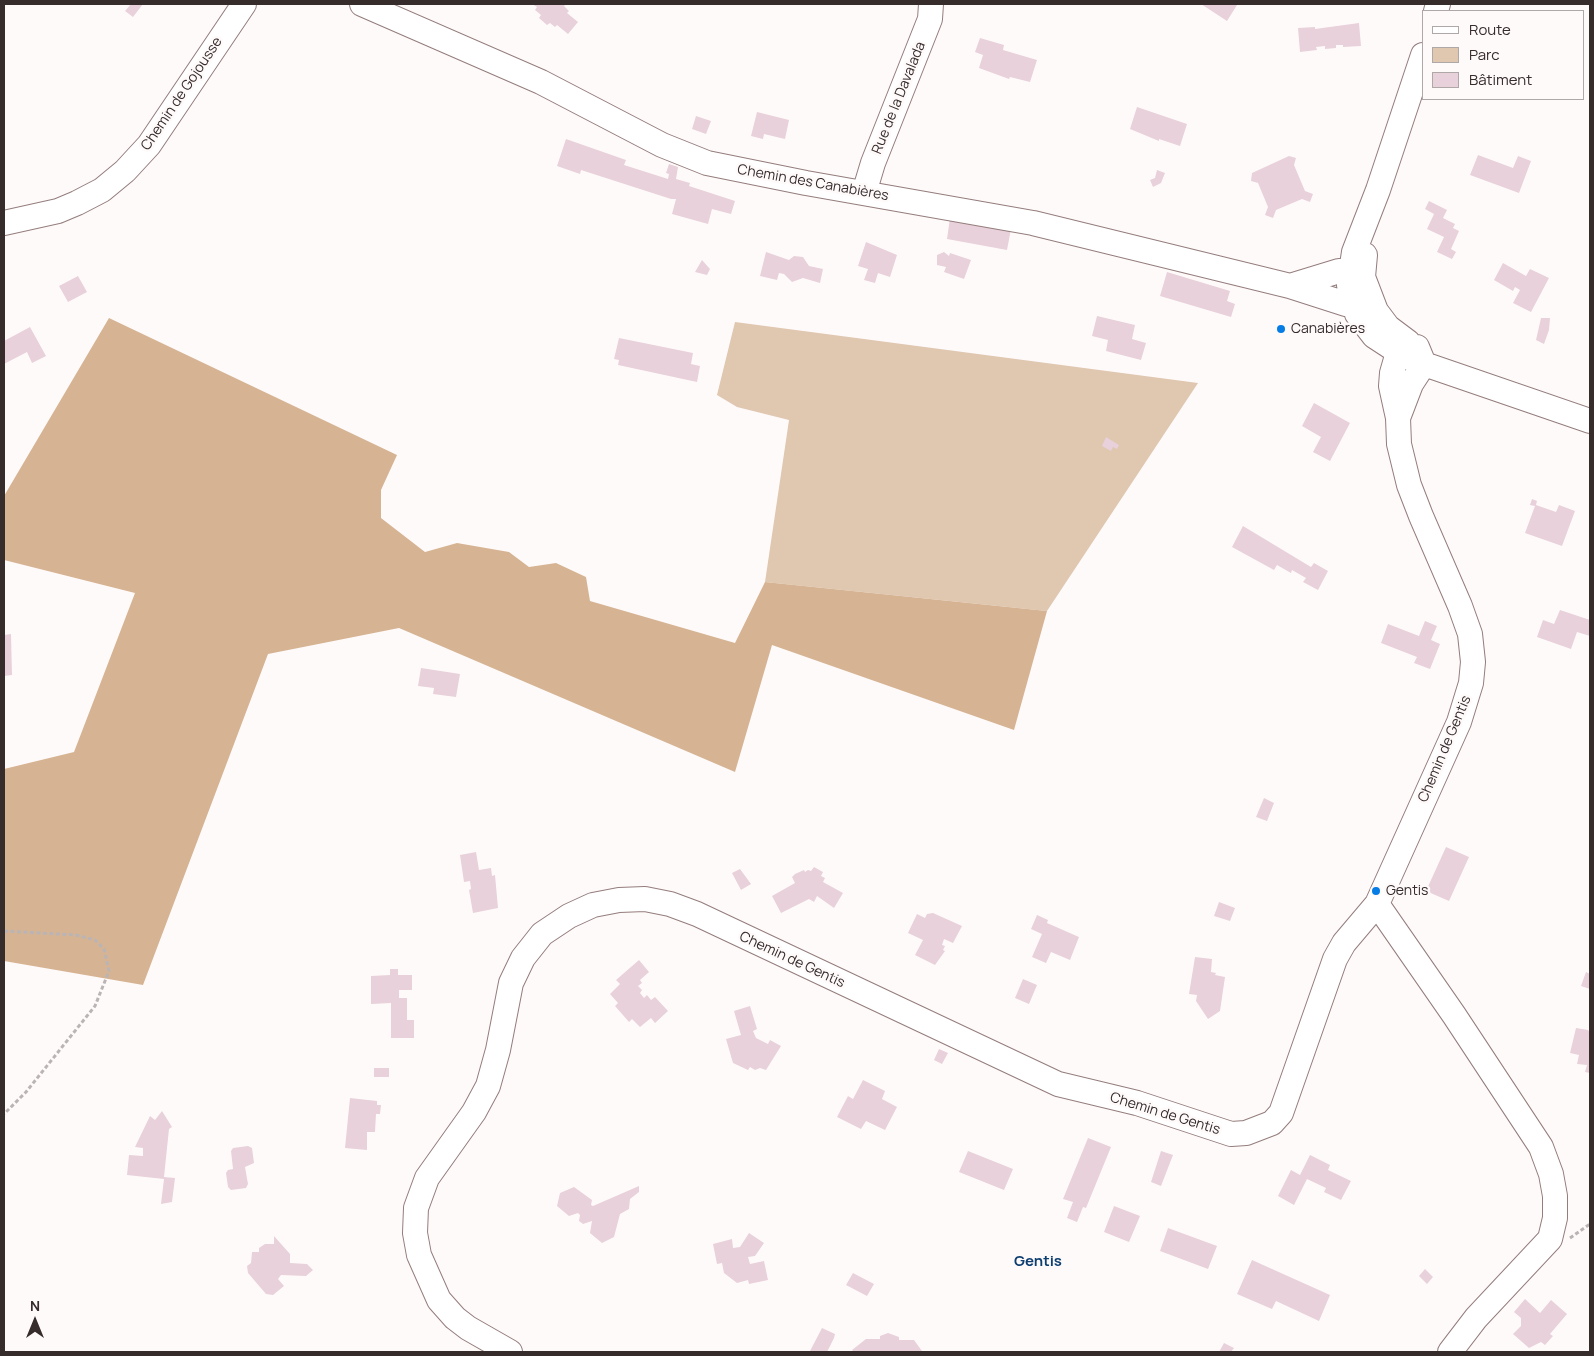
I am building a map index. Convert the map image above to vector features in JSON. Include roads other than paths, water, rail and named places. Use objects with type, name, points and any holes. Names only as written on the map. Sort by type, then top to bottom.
[{"type":"street","name":"Chemin de Gojousse","points":[[4,223],[58,211],[77,203],[102,190],[125,171],[149,145],[244,4]]},
{"type":"street","name":"Chemin des Canabières","points":[[362,4],[540,82],[662,145],[708,163],[1033,223],[1290,286],[1334,302],[1346,304],[1358,285]]},
{"type":"street","name":"Rue de la Davalada","points":[[864,193],[873,162],[930,19],[932,4]]},
{"type":"street","points":[[1358,285],[1378,190],[1422,58]]},
{"type":"street","points":[[1290,286],[1327,274],[1358,285],[1388,327],[1402,339],[1414,355],[1452,375],[1485,383],[1590,421]]},
{"type":"street","name":"Chemin de Gentis","points":[[510,1352],[468,1328],[455,1318],[440,1300],[419,1255],[415,1233],[416,1208],[427,1178],[474,1112],[488,1086],[498,1050],[511,983],[523,958],[542,934],[569,916],[592,905],[618,900],[645,899],[670,904],[697,914],[1058,1084],[1137,1103],[1231,1134],[1261,1129],[1272,1123],[1281,1113],[1335,958],[1344,943],[1377,904],[1466,703],[1473,662],[1470,634],[1409,485],[1399,444],[1398,418],[1411,384],[1414,355]]},
{"type":"street","points":[[1377,904],[1454,1015],[1541,1147],[1551,1174],[1555,1196],[1555,1218],[1550,1239],[1476,1318],[1450,1352]]},
{"type":"place","name":"Canabières","points":[[1281,329]]},
{"type":"place","name":"Gentis","points":[[1376,891]]},
{"type":"district","name":"Gentis","points":[[1038,1262]]}]
